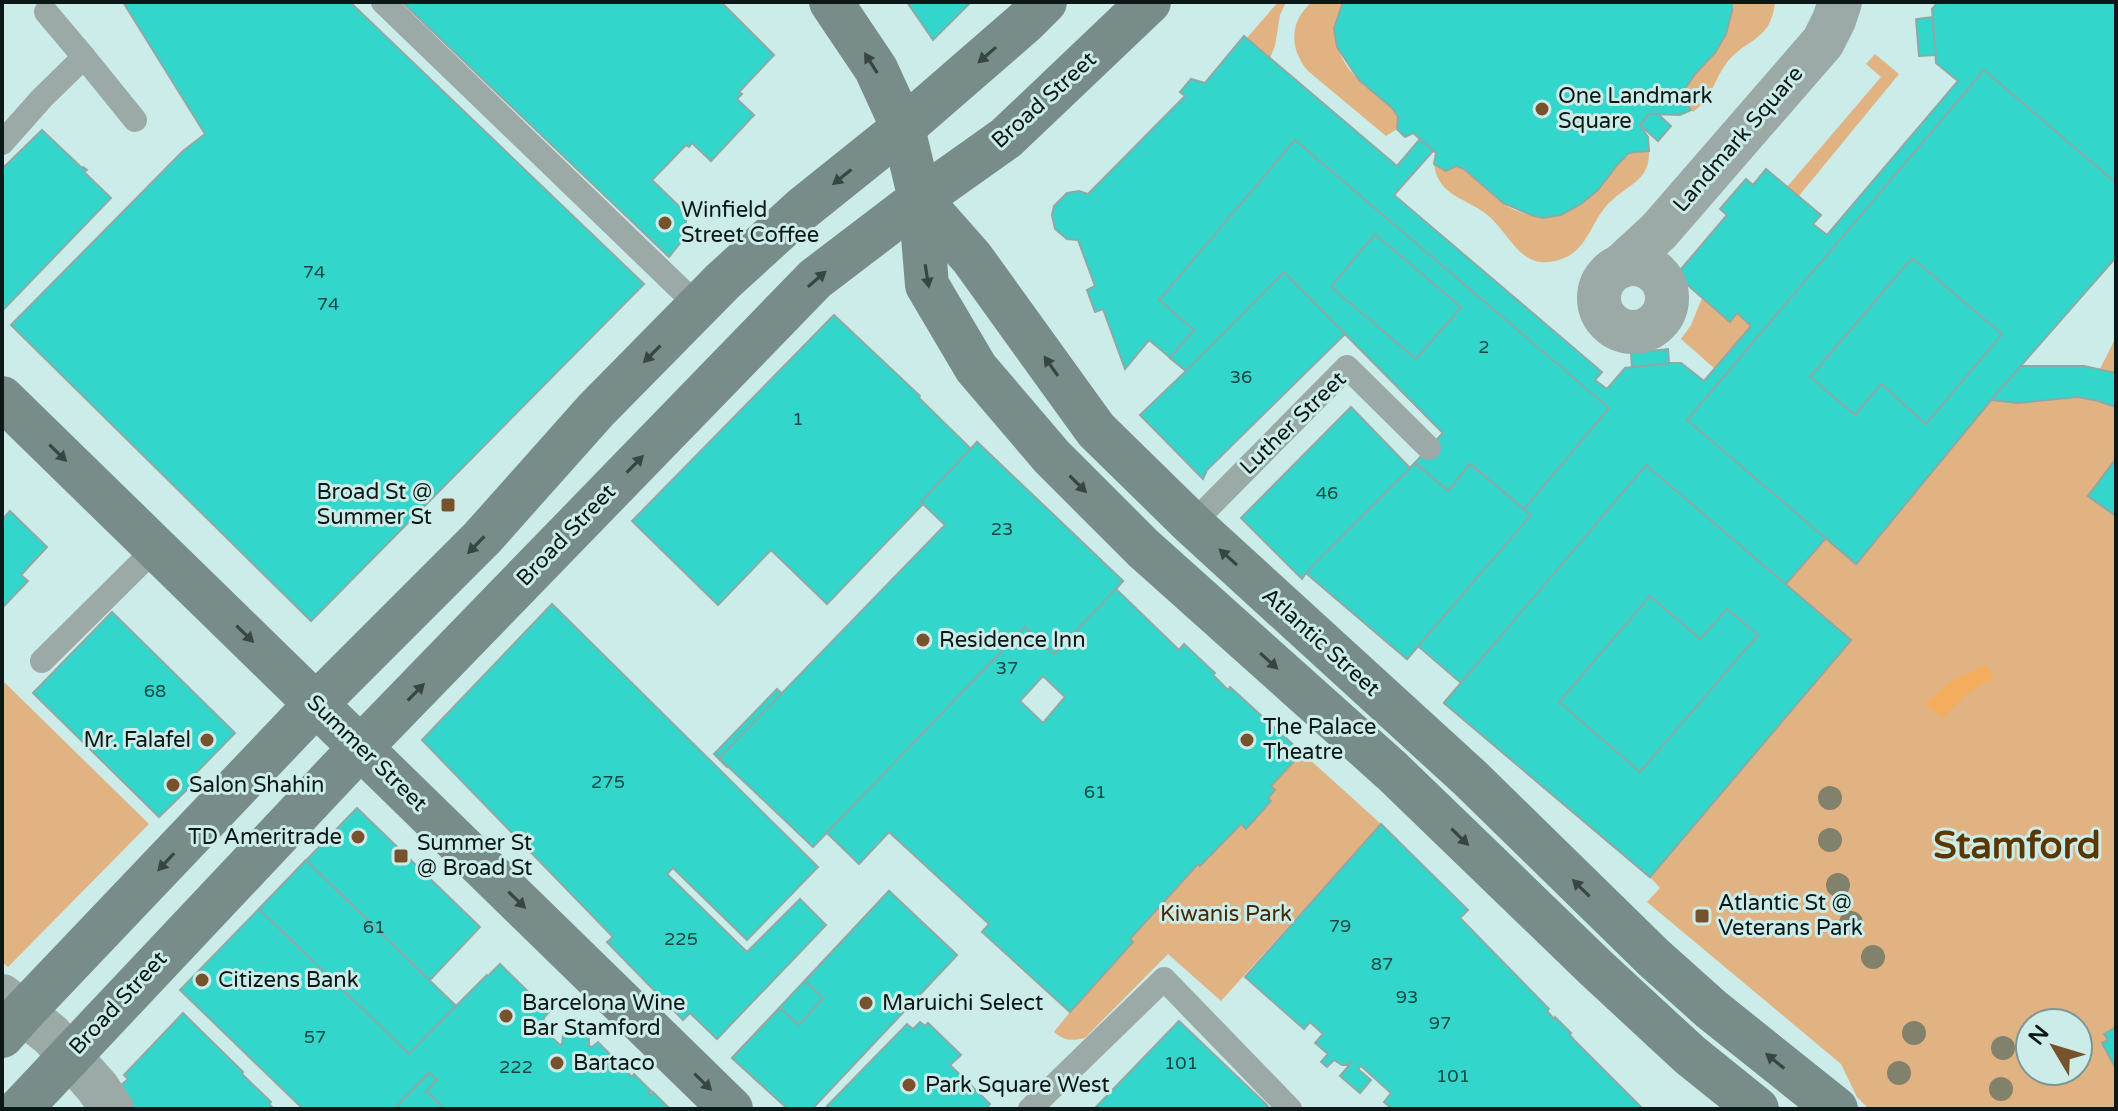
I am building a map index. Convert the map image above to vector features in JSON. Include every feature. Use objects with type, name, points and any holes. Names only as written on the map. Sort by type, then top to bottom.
[{"type":"main road","name":"Atlantic Street","points":[[831,2],[876,69],[903,128],[920,199],[927,285],[976,368],[1052,457],[1143,548],[1392,771],[1690,1055],[1757,1109]]},
{"type":"main road","points":[[9,1015],[482,538],[596,410],[723,281],[802,209],[903,128],[1045,2]]},
{"type":"main road","name":"Broad Street","points":[[20,1109],[361,747],[815,279],[1006,138],[1149,2]]},
{"type":"main road","name":"Atlantic Street","points":[[920,199],[979,267],[1096,430],[1192,524],[1470,778],[1654,958],[1735,1029],[1836,1109]]},
{"type":"main road","name":"Summer Street","points":[[2,398],[731,1109]]},
{"type":"street","name":"Landmark Square","points":[[1621,266],[1659,231],[1823,42],[1840,2]]},
{"type":"street","points":[[9,1015],[51,1035],[70,1054],[112,1109]]},
{"type":"lane","points":[[383,2],[699,307]]},
{"type":"lane","points":[[46,12],[135,120]]},
{"type":"lane","points":[[2,143],[84,57]]},
{"type":"lane","name":"Luther Street","points":[[1192,524],[1347,367],[1429,448]]},
{"type":"lane","points":[[42,661],[156,548]]},
{"type":"lane","points":[[1030,1109],[1164,979],[1290,1109]]},
{"type":"green space","points":[[1278,2],[1286,2],[1270,58],[1247,38]]},
{"type":"green space","points":[[1312,2],[1343,2],[1336,28],[1339,50],[1351,71],[1398,116],[1397,129],[1386,136],[1308,71],[1297,54],[1296,26]]},
{"type":"green space","points":[[1732,2],[1775,2],[1773,15],[1759,36],[1729,60],[1710,93],[1693,112],[1683,96],[1686,85],[1723,39],[1730,21]]},
{"type":"green space","points":[[1875,54],[1899,74],[1798,197],[1787,187],[1881,77],[1866,64]]},
{"type":"green space","points":[[1639,151],[1649,151],[1642,176],[1604,209],[1579,248],[1564,258],[1549,262],[1527,257],[1485,213],[1446,189],[1436,174],[1434,164],[1446,171],[1456,166],[1514,210],[1544,216],[1564,212],[1584,201],[1621,161]]},
{"type":"green space","points":[[1702,298],[1729,321],[1737,313],[1751,326],[1714,368],[1681,339],[1691,325]]},
{"type":"green space","points":[[2116,337],[2116,459],[2088,496],[2116,516],[2116,1027],[2104,1033],[2108,1040],[2102,1043],[2116,1069],[2116,1109],[1869,1109],[1857,1097],[1841,1064],[1647,902],[1660,888],[1650,877],[1851,640],[1785,585],[1826,538],[1856,564],[2020,366],[2069,365],[2100,369]]},
{"type":"green space","points":[[2,680],[149,824],[8,967],[2,962]]},
{"type":"green space","name":"Kiwanis Park","points":[[1298,749],[1381,824],[1221,1001],[1168,954],[1085,1038],[1068,1040],[1054,1032],[1133,942],[1130,939],[1198,864],[1241,824],[1247,829],[1271,801],[1268,798],[1271,786],[1298,758],[1294,753]]},
{"type":"shaded area","points":[[1986,665],[1994,677],[1966,694],[1943,718],[1925,704],[1953,680]]},
{"type":"building","points":[[123,2],[350,2],[644,284],[311,621],[11,325],[183,151],[205,134]]},
{"type":"building","points":[[402,2],[721,2],[774,55],[739,92],[742,94],[737,99],[754,115],[711,161],[692,143],[689,147],[686,145],[652,180],[680,207],[686,219],[684,238],[669,257]]},
{"type":"building","points":[[907,2],[971,2],[933,40]]},
{"type":"building","name":"One Landmark Square","points":[[1343,2],[1732,2],[1732,11],[1726,34],[1715,53],[1683,92],[1683,98],[1691,110],[1680,115],[1649,114],[1640,125],[1648,137],[1649,151],[1628,154],[1598,190],[1581,204],[1561,215],[1543,218],[1503,203],[1464,169],[1456,166],[1446,171],[1434,164],[1436,153],[1413,133],[1405,137],[1397,129],[1398,117],[1392,108],[1359,80],[1337,47],[1334,28]]},
{"type":"building","points":[[1938,2],[2116,2],[2116,257],[2020,366],[2084,366],[2116,373],[2116,407],[2078,397],[2018,403],[1991,400],[1856,564],[1826,538],[1785,585],[1851,640],[1650,877],[1444,703],[1461,683],[1418,646],[1407,659],[1306,573],[1302,579],[1241,518],[1351,407],[1410,468],[1443,433],[1345,334],[1207,470],[1203,479],[1140,415],[1186,371],[1149,340],[1125,369],[1103,309],[1095,312],[1087,290],[1095,286],[1078,240],[1067,239],[1055,229],[1054,206],[1067,193],[1079,191],[1088,194],[1185,96],[1180,92],[1191,79],[1205,83],[1244,36],[1397,166],[1420,139],[1433,151],[1394,195],[1602,372],[1595,380],[1607,389],[1625,368],[1669,363],[1681,363],[1704,381],[1751,326],[1737,313],[1730,322],[1676,275],[1727,215],[1720,209],[1746,179],[1753,185],[1766,169],[1821,215],[1813,224],[1827,235],[1958,81],[1936,63],[1932,9]]},
{"type":"building","points":[[1932,17],[1936,55],[1919,56],[1916,19]]},
{"type":"building","points":[[1984,70],[2116,183],[2116,257],[1991,400],[1856,564],[1687,420]],"holes":[[[1912,258],[2002,334],[1926,424],[1881,384],[1855,415],[1810,377]]]},
{"type":"building","points":[[1649,114],[1658,114],[1671,126],[1658,141],[1640,125]]},
{"type":"building","points":[[42,130],[87,170],[84,172],[111,198],[2,311],[2,169]]},
{"type":"building","points":[[1295,140],[1609,408],[1524,509],[1470,464],[1448,491],[1415,463],[1443,433],[1284,272],[1186,371],[1170,358],[1194,330],[1159,300]],"holes":[[[1375,234],[1461,307],[1416,359],[1331,287]]]},
{"type":"building","points":[[834,315],[971,449],[977,442],[1123,581],[1116,589],[1179,650],[1184,644],[1228,690],[1230,687],[1298,749],[1294,753],[1298,757],[1271,786],[1275,790],[1268,798],[1271,801],[1246,829],[1241,824],[1200,866],[1198,864],[1070,1012],[982,932],[989,924],[889,832],[859,864],[825,831],[812,844],[730,764],[727,767],[714,754],[777,689],[784,696],[950,526],[925,502],[827,604],[771,550],[718,605],[632,521]],"holes":[[[1043,676],[1065,697],[1043,723],[1020,701]]]},
{"type":"building","points":[[1668,349],[1669,363],[1632,367],[1631,353]]},
{"type":"building","name":"Residence Inn","points":[[977,442],[1123,581],[1054,654],[1025,627],[813,847],[719,758],[945,525],[921,502]]},
{"type":"building","points":[[2116,459],[2116,516],[2088,496]]},
{"type":"building","points":[[2116,459],[2116,516],[2088,496]]},
{"type":"building","points":[[1415,463],[1448,491],[1470,464],[1531,515],[1407,659],[1306,573]]},
{"type":"building","points":[[1646,465],[1851,640],[1650,877],[1444,703]],"holes":[[[1650,596],[1700,639],[1727,609],[1758,635],[1640,772],[1559,702]]]},
{"type":"building","points":[[10,511],[47,547],[21,575],[28,581],[2,608],[2,520]]},
{"type":"building","points":[[552,604],[818,867],[747,940],[673,868],[667,874],[747,952],[800,899],[826,925],[717,1039],[690,1013],[683,1020],[607,942],[613,937],[422,740]]},
{"type":"building","points":[[112,612],[235,733],[194,775],[198,779],[159,817],[33,693]]},
{"type":"building","points":[[357,808],[480,927],[429,981],[456,1006],[500,964],[549,1012],[543,1019],[551,1027],[546,1032],[560,1045],[563,1034],[589,1035],[589,1046],[598,1042],[632,1077],[634,1074],[651,1091],[651,1095],[653,1092],[670,1109],[445,1109],[426,1091],[437,1080],[429,1073],[394,1109],[303,1109],[180,990]]},
{"type":"building","points":[[1381,824],[1468,910],[1460,918],[1643,1109],[1392,1109],[1384,1102],[1391,1093],[1361,1066],[1358,1069],[1371,1080],[1360,1093],[1340,1076],[1353,1061],[1342,1065],[1334,1060],[1327,1067],[1321,1062],[1328,1054],[1315,1043],[1323,1034],[1310,1022],[1304,1029],[1245,977]]},
{"type":"building","points":[[306,860],[456,1006],[409,1054],[259,909]]},
{"type":"building","name":"Maruichi Select","points":[[889,891],[957,955],[812,1109],[788,1109],[732,1058]]},
{"type":"building","name":"Maruichi Select","points":[[889,891],[957,955],[812,1109],[788,1109],[732,1058],[780,1008],[799,1025],[823,998],[805,981]]},
{"type":"building","points":[[183,1013],[243,1072],[274,1109],[94,1109],[128,1079],[124,1075]]},
{"type":"building","name":"Park Square West","points":[[1179,1021],[1267,1105],[1269,1109],[1094,1109]]},
{"type":"building","name":"Park Square West","points":[[920,1022],[925,1026],[928,1023],[961,1055],[950,1065],[990,1104],[986,1109],[830,1109],[827,1106],[907,1024],[913,1029]]},
{"type":"building","points":[[2116,1027],[2116,1069],[2102,1043],[2108,1040],[2104,1034]]},
{"type":"building","points":[[429,1073],[437,1080],[426,1091],[445,1109],[394,1109]]},
{"type":"place","name":"One Landmark Square","points":[[1542,109]]},
{"type":"place","name":"Winfield Street Coffee","points":[[665,223]]},
{"type":"place","name":"Broad St @ Summer St","points":[[448,505]]},
{"type":"place","name":"Residence Inn","points":[[923,640]]},
{"type":"place","name":"Mr. Falafel","points":[[207,740]]},
{"type":"place","name":"The Palace Theatre","points":[[1247,740]]},
{"type":"place","name":"Salon Shahin","points":[[173,785]]},
{"type":"place","name":"TD Ameritrade","points":[[358,837]]},
{"type":"place","name":"Summer St @ Broad St","points":[[401,856]]},
{"type":"place","name":"Atlantic St @ Veterans Park","points":[[1702,916]]},
{"type":"place","name":"Citizens Bank","points":[[202,980]]},
{"type":"place","name":"Maruichi Select","points":[[866,1003]]},
{"type":"place","name":"Barcelona Wine Bar Stamford","points":[[506,1016]]},
{"type":"place","name":"Bartaco","points":[[557,1063]]},
{"type":"place","name":"Park Square West","points":[[909,1085]]},
{"type":"district","name":"Stamford","points":[[2017,846]]}]
